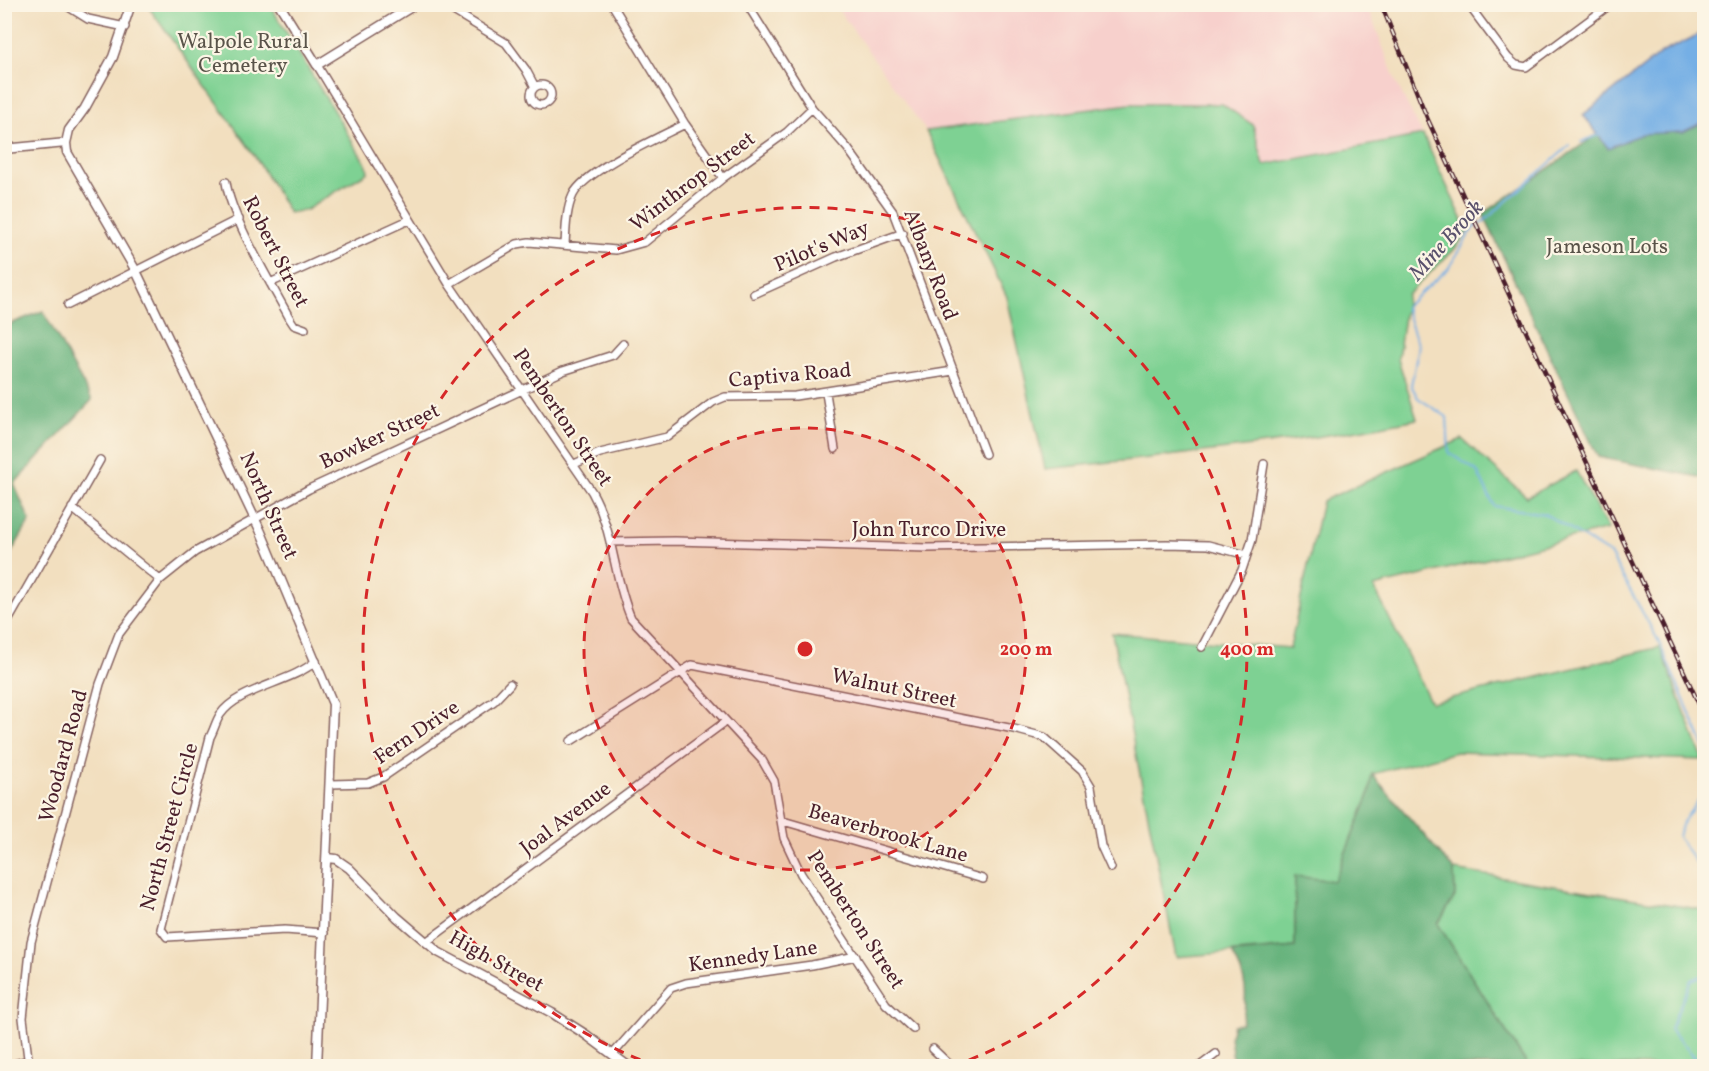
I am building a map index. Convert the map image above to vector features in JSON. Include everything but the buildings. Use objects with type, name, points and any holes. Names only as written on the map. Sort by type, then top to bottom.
[{"type":"street","points":[[64,4],[88,19],[125,27]]},
{"type":"street","points":[[4,149],[66,143],[69,130],[99,85],[125,27],[131,4]]},
{"type":"street","name":"Pemberton Street","points":[[279,4],[449,284],[574,464],[604,515],[619,589],[631,618],[755,751],[766,767],[774,781],[783,821],[784,838],[801,874],[886,1004],[913,1029]]},
{"type":"street","points":[[317,65],[416,4]]},
{"type":"street","points":[[442,4],[506,43],[526,70],[535,87]]},
{"type":"street","points":[[612,4],[685,123],[723,178]]},
{"type":"street","name":"Albany Road","points":[[747,4],[812,108],[867,174],[893,212],[903,232],[985,454]]},
{"type":"street","points":[[1468,4],[1508,58],[1516,65],[1527,67],[1611,4]]},
{"type":"street","name":"Winthrop Street","points":[[449,284],[518,244],[529,242],[616,250],[645,242],[723,178],[787,132],[812,108]]},
{"type":"street","points":[[565,245],[568,207],[580,184],[611,163],[685,123]]},
{"type":"street","name":"North Street","points":[[66,143],[68,152],[136,271],[254,518],[333,704],[332,784],[317,1066]]},
{"type":"street","name":"Robert Street","points":[[226,182],[228,194],[270,283],[294,325],[305,329]]},
{"type":"street","points":[[68,305],[239,219]]},
{"type":"street","points":[[270,283],[409,220]]},
{"type":"street","name":"Pilot's Way","points":[[754,294],[903,232]]},
{"type":"street","name":"Bowker Street","points":[[254,518],[412,439],[564,371],[613,355],[623,344]]},
{"type":"street","name":"Captiva Road","points":[[574,464],[600,453],[667,437],[712,402],[725,397],[826,393],[953,371]]},
{"type":"street","points":[[826,393],[835,449]]},
{"type":"street","points":[[4,628],[100,460]]},
{"type":"street","points":[[1202,647],[1247,555],[1264,464]]},
{"type":"street","points":[[72,508],[160,580]]},
{"type":"street","name":"Woodard Road","points":[[29,1063],[23,1018],[31,942],[100,684],[119,634],[160,580],[195,552],[254,518]]},
{"type":"street","name":"John Turco Drive","points":[[610,543],[675,541],[916,548],[1178,544],[1208,545],[1247,555]]},
{"type":"street","name":"North Street Circle","points":[[316,661],[307,669],[240,699],[221,713],[210,737],[161,929],[167,937],[260,931],[324,933]]},
{"type":"street","name":"Walnut Street","points":[[571,741],[679,671],[696,665],[1039,735],[1058,748],[1082,771],[1091,786],[1101,846],[1111,868]]},
{"type":"street","name":"Fern Drive","points":[[332,784],[368,783],[383,777],[494,701],[510,684]]},
{"type":"street","name":"Joal Avenue","points":[[426,942],[726,722]]},
{"type":"street","name":"Beaverbrook Lane","points":[[783,821],[983,879]]},
{"type":"street","name":"High Street","points":[[328,858],[336,859],[349,868],[397,917],[456,964],[533,1003],[585,1034],[628,1066]]},
{"type":"street","name":"Kennedy Lane","points":[[613,1054],[671,988],[686,983],[812,965],[856,956]]},
{"type":"street","points":[[933,1049],[951,1066]]},
{"type":"street","points":[[1200,1066],[1216,1054]]},
{"type":"street","points":[[8,1066],[29,1063]]},
{"type":"shaded area","points":[[835,5],[1367,5],[1397,84],[1423,135],[1264,165],[1253,125],[1222,104],[1130,104],[926,131]]},
{"type":"green space","name":"Walpole Rural Cemetery","points":[[147,5],[270,5],[367,166],[368,172],[306,210],[289,213],[253,153]]},
{"type":"green space","name":"Jameson Lots","points":[[1704,60],[1704,478],[1598,457],[1483,214]]},
{"type":"green space","points":[[1130,104],[1222,104],[1253,125],[1264,165],[1423,135],[1468,231],[1453,251],[1407,295],[1398,359],[1417,419],[1278,442],[1045,469],[1007,297],[926,131]]},
{"type":"green space","points":[[43,311],[92,400],[14,484],[30,521],[5,563],[5,326]]},
{"type":"green space","points":[[1462,439],[1527,497],[1576,471],[1608,529],[1374,587],[1431,703],[1660,647],[1703,760],[1456,752],[1372,774],[1369,795],[1334,881],[1295,876],[1295,947],[1176,957],[1112,633],[1290,648],[1322,501]]},
{"type":"green space","points":[[1372,774],[1454,870],[1455,896],[1438,924],[1528,1066],[1234,1066],[1230,1036],[1233,1025],[1242,1023],[1245,986],[1241,970],[1232,953],[1295,947],[1295,876],[1334,881],[1369,795]]},
{"type":"green space","points":[[1454,870],[1704,910],[1704,1066],[1528,1066],[1438,924],[1455,896]]},
{"type":"water","points":[[1704,32],[1704,122],[1683,132],[1642,134],[1608,148],[1583,115],[1663,52]]},
{"type":"waterway","name":"Mine Brook","points":[[1581,142],[1601,134]]},
{"type":"waterway","name":"Mine Brook","points":[[1570,145],[1483,222],[1473,228],[1448,269],[1405,307],[1419,347],[1411,385],[1418,398],[1447,417],[1449,453],[1477,471],[1494,506],[1545,514],[1610,554],[1658,640],[1704,746]]},
{"type":"waterway","name":"Mine Brook","points":[[1704,792],[1681,825],[1678,837],[1704,874]]},
{"type":"waterway","name":"Mine Brook","points":[[1704,933],[1704,948]]},
{"type":"waterway","name":"Mine Brook","points":[[1698,1066],[1698,1061],[1670,1029],[1691,980],[1704,975]]},
{"type":"railway","points":[[1381,4],[1428,120],[1704,715]]}]
